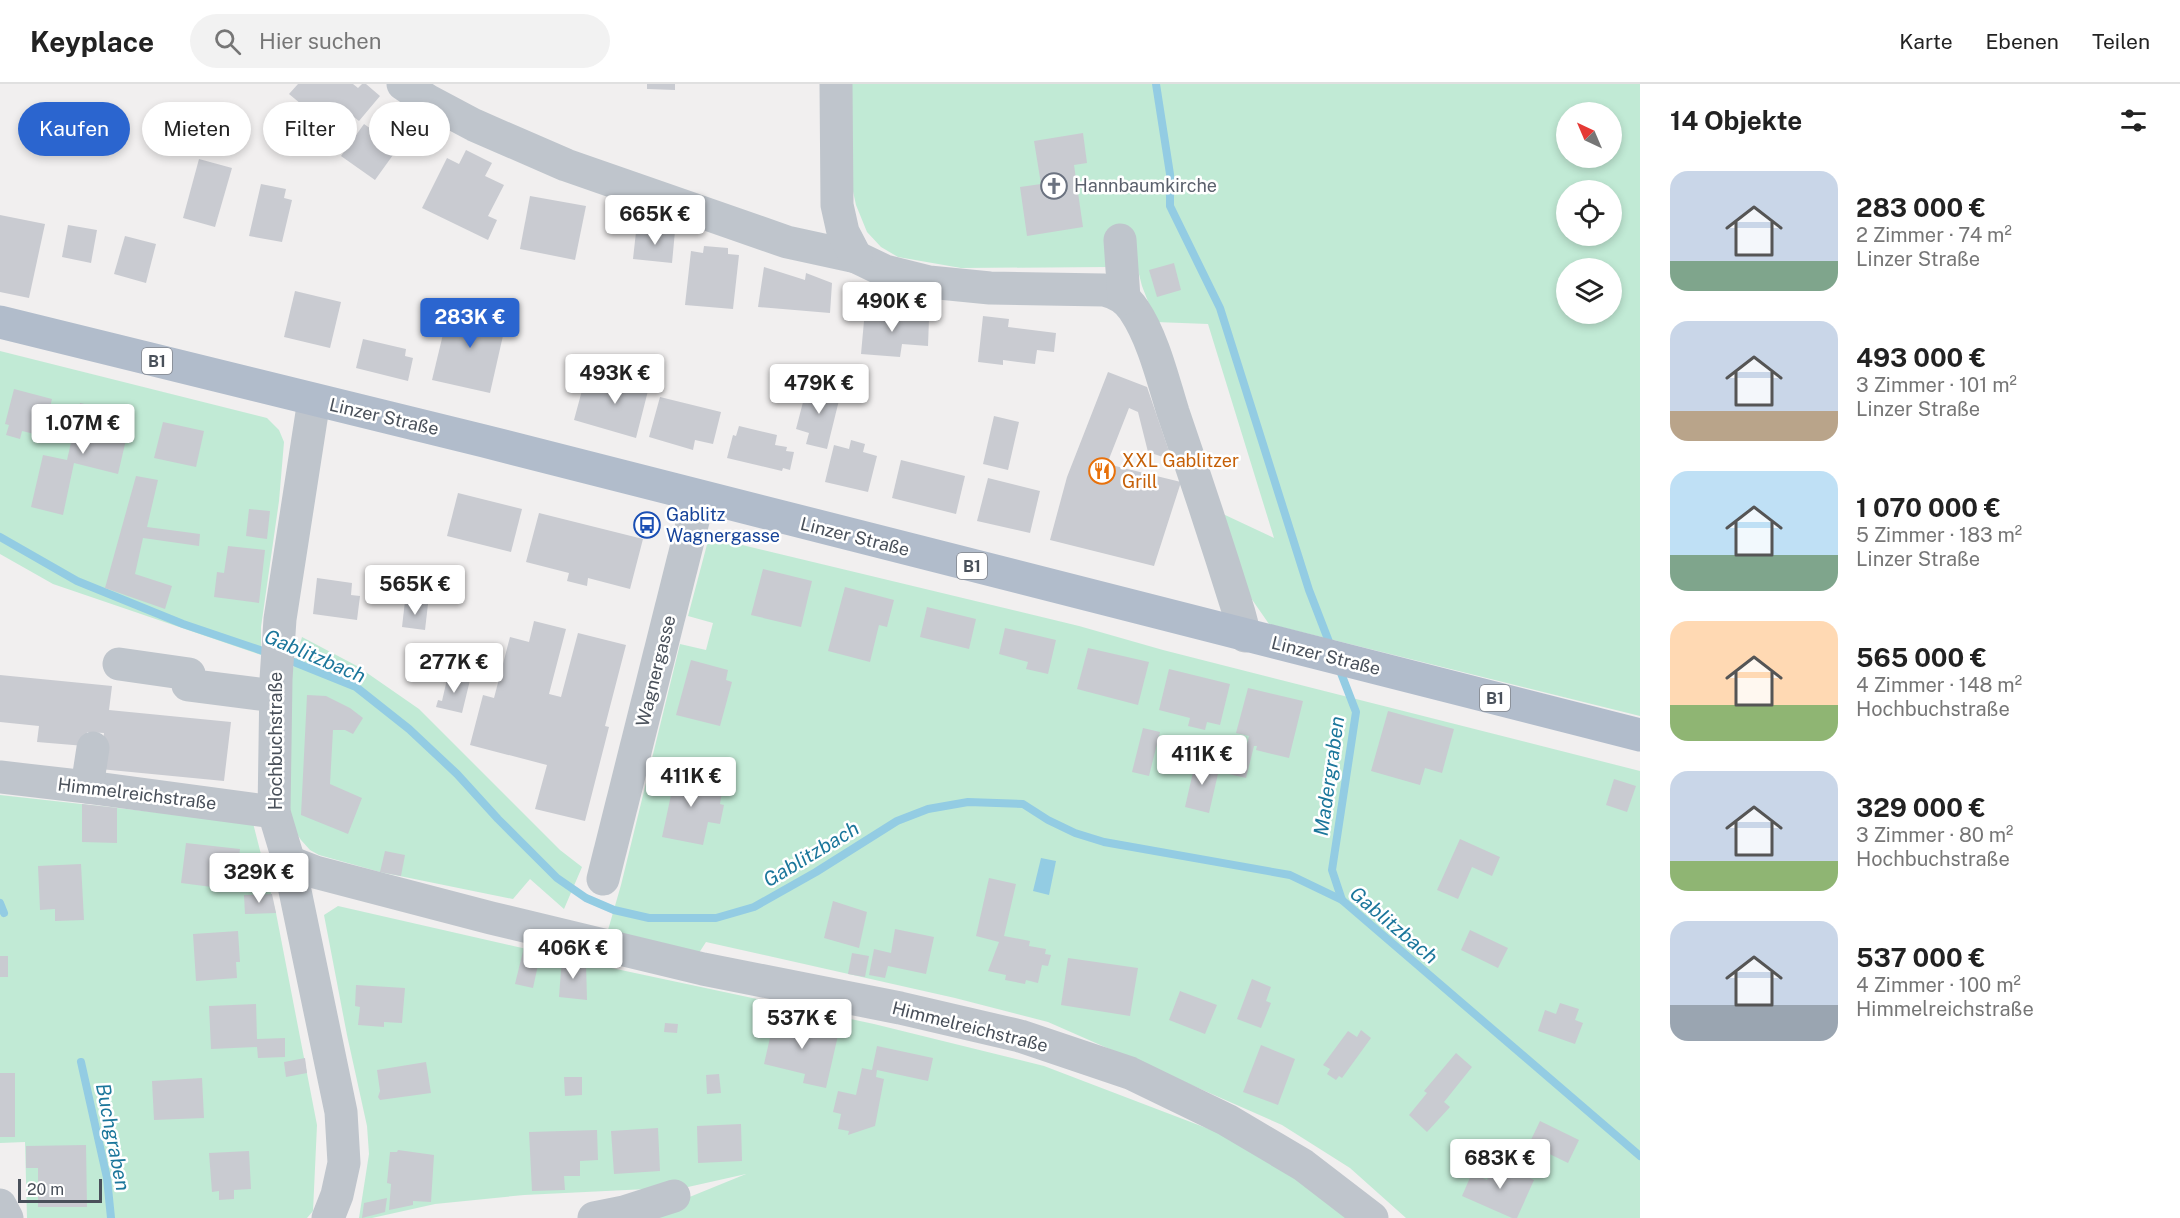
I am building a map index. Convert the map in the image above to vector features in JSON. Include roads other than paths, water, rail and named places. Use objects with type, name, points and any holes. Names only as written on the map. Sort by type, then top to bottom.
[{"type":"main road","name":"Linzer Straße","points":[[0,322],[492,443],[1640,735]]},
{"type":"street","points":[[404,84],[427,100],[474,125],[566,165],[787,242],[856,257],[885,271],[929,282],[990,288],[1104,290],[1114,292],[1124,298],[1133,307],[1142,323],[1245,636]]},
{"type":"street","points":[[836,84],[837,205],[843,232],[856,257]]},
{"type":"street","points":[[1119,240],[1124,298]]},
{"type":"street","name":"Hochbuchstraße","points":[[314,400],[279,619],[275,687],[274,812],[289,862],[341,1112],[345,1163],[338,1195],[328,1218]]},
{"type":"street","name":"Wagnergasse","points":[[603,879],[699,497]]},
{"type":"street","points":[[119,664],[189,674],[188,685],[275,687]]},
{"type":"street","points":[[87,787],[93,748]]},
{"type":"street","name":"Himmelreichstraße","points":[[0,777],[274,812]]},
{"type":"street","name":"Himmelreichstraße","points":[[289,862],[315,872],[703,969],[900,1008],[1020,1036],[1130,1073],[1227,1120],[1303,1165],[1372,1218]]},
{"type":"street","points":[[594,1218],[624,1212],[675,1196]]},
{"type":"street","points":[[0,1205],[7,1218]]},
{"type":"water","points":[[1041,858],[1056,861],[1049,895],[1033,891]]},
{"type":"waterway","points":[[1156,84],[1170,174],[1170,206],[1220,308],[1309,590],[1331,647]]},
{"type":"waterway","name":"Gablitzbach","points":[[0,537],[77,581],[183,624],[272,654]]},
{"type":"waterway","name":"Gablitzbach","points":[[284,658],[356,687],[409,729],[457,774],[557,878],[586,898],[614,910],[649,918],[716,918],[754,907],[816,872],[897,821],[928,809],[968,802],[1023,804],[1075,833],[1104,842],[1290,875],[1342,900],[1640,1156]]},
{"type":"waterway","name":"Madergraben","points":[[1339,668],[1356,712],[1332,870],[1342,900]]},
{"type":"waterway","name":"Buchgraben","points":[[0,903],[4,913]]},
{"type":"waterway","name":"Buchgraben","points":[[81,1062],[107,1178],[111,1218]]},
{"type":"place","name":"Hannbaumkirche","points":[[1054,186]]},
{"type":"place","name":"XXL Gablitzer Grill","points":[[1102,471]]},
{"type":"place","name":"Gablitz Wagnergasse","points":[[647,525]]}]
